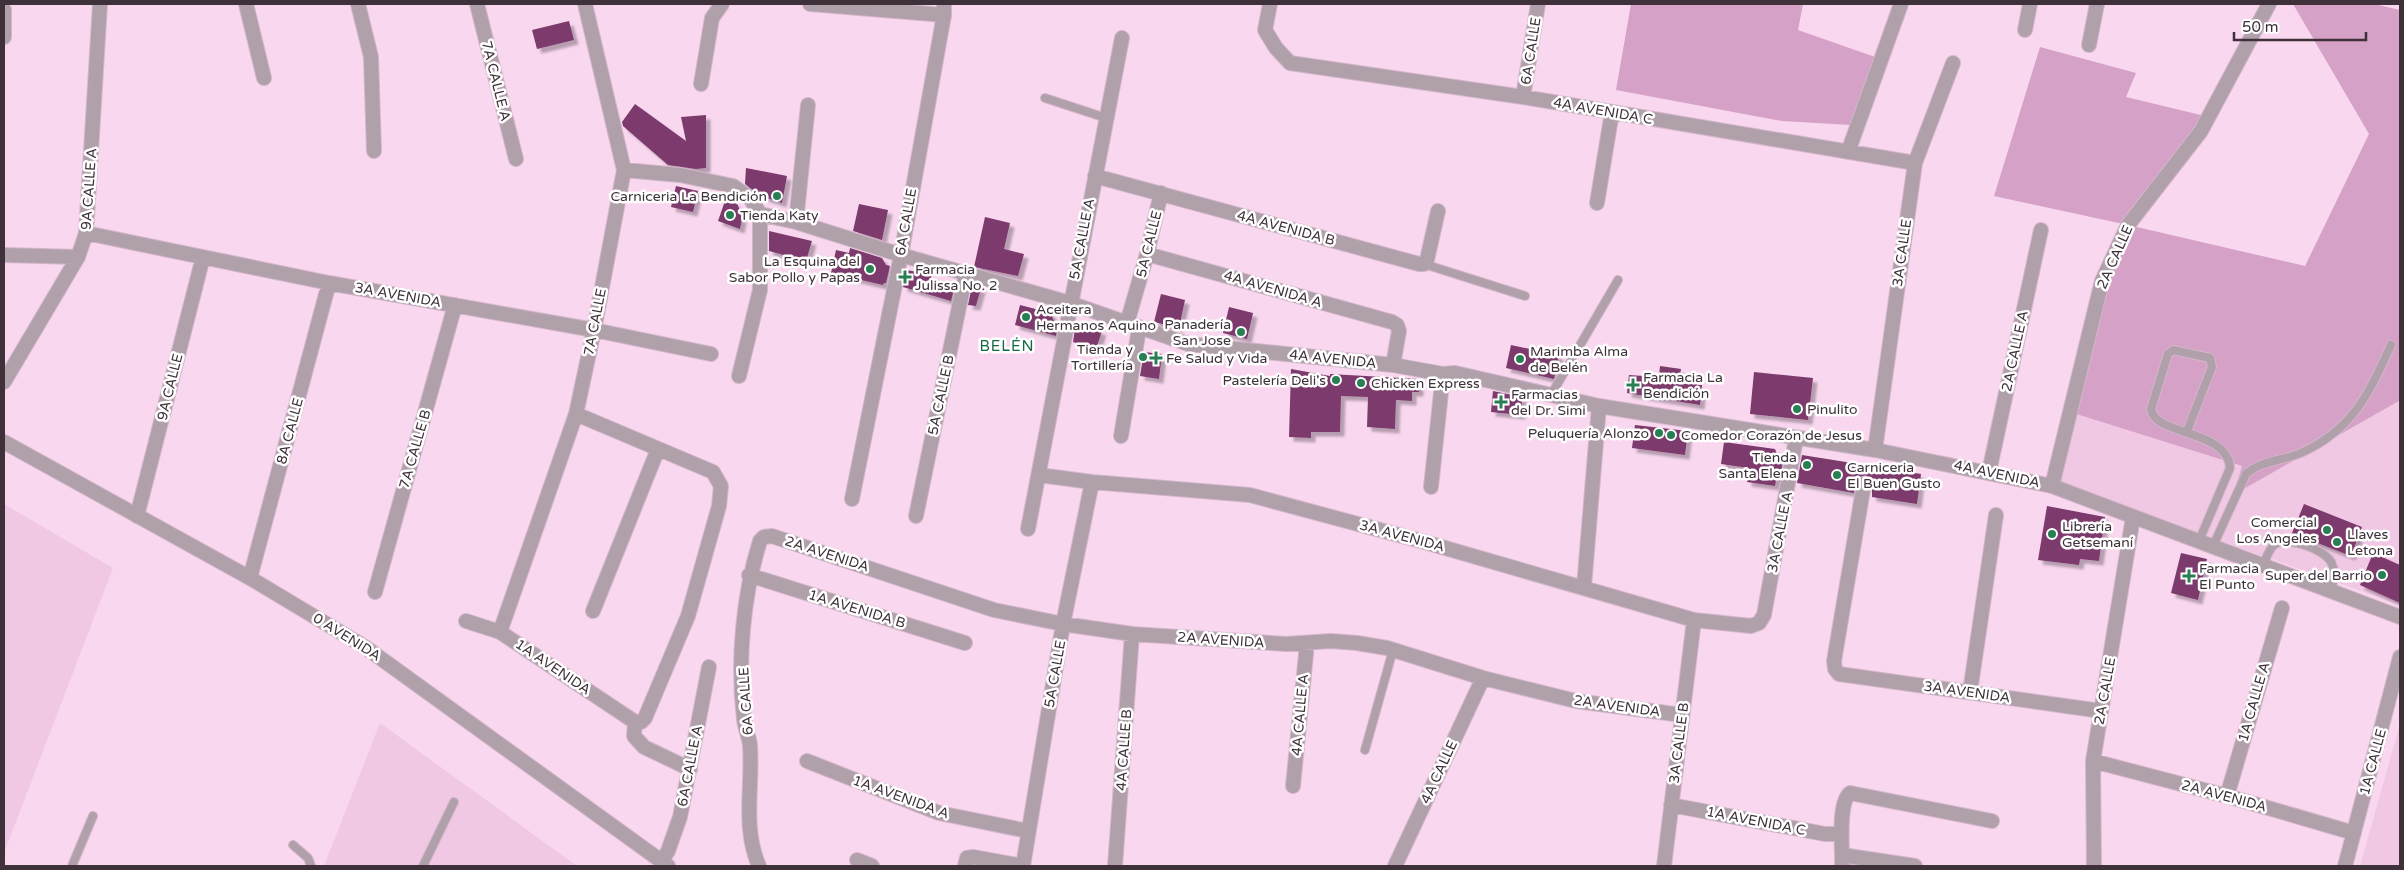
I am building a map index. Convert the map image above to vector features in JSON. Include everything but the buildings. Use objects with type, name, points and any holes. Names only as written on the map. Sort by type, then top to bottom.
[{"type":"street","name":"9A CALLE A","points":[[4,382],[78,257],[86,233],[100,4]]},
{"type":"street","points":[[246,4],[264,78]]},
{"type":"street","points":[[358,4],[371,57],[374,151]]},
{"type":"street","name":"7A CALLE A","points":[[476,4],[516,159]]},
{"type":"street","name":"7A CALLE","points":[[500,632],[576,414],[624,170],[585,4]]},
{"type":"street","points":[[700,84],[712,18],[722,4]]},
{"type":"street","points":[[810,4],[944,9]]},
{"type":"street","name":"4A AVENIDA C","points":[[1270,4],[1266,30],[1276,48],[1290,63],[1523,97],[1915,163]]},
{"type":"street","name":"6A CALLE","points":[[1523,97],[1538,4]]},
{"type":"street","points":[[1848,152],[1901,4]]},
{"type":"street","points":[[2025,30],[2030,4]]},
{"type":"street","points":[[2089,45],[2097,4]]},
{"type":"street","name":"2A CALLE","points":[[2052,486],[2102,281],[2128,225],[2201,131],[2269,4]]},
{"type":"street","name":"6A CALLE","points":[[852,499],[901,255],[944,9]]},
{"type":"street","points":[[4,10],[4,37]]},
{"type":"street","name":"5A CALLE A","points":[[1028,529],[1122,38]]},
{"type":"street","name":"3A CALLE","points":[[1875,450],[1915,163],[1953,63]]},
{"type":"street","points":[[796,222],[808,104]]},
{"type":"street","points":[[1597,202],[1612,112]]},
{"type":"street","points":[[624,170],[680,174],[732,186],[750,198],[760,214],[760,290],[739,376]]},
{"type":"street","name":"4A AVENIDA B","points":[[1095,176],[1424,264]]},
{"type":"street","name":"5A CALLE","points":[[1121,436],[1133,326],[1161,193]]},
{"type":"street","points":[[1424,264],[1438,211]]},
{"type":"street","name":"4A AVENIDA","points":[[760,214],[796,222],[901,255],[1070,303],[1188,344],[1393,365],[1443,374],[1455,373],[1600,406],[1796,439],[1875,450],[2052,486],[2400,617]]},
{"type":"street","name":"2A CALLE A","points":[[1989,472],[2041,230]]},
{"type":"street","name":"3A AVENIDA","points":[[86,233],[329,283],[594,330],[711,354]]},
{"type":"street","name":"4A AVENIDA A","points":[[1147,254],[1397,325],[1399,330],[1393,365]]},
{"type":"street","points":[[4,255],[78,257]]},
{"type":"street","name":"9A CALLE","points":[[137,516],[203,257]]},
{"type":"street","name":"5A CALLE B","points":[[916,516],[966,273]]},
{"type":"street","name":"8A CALLE","points":[[250,578],[329,283]]},
{"type":"street","name":"7A CALLE B","points":[[375,592],[455,305]]},
{"type":"street","points":[[1431,488],[1443,374]]},
{"type":"street","points":[[1584,587],[1600,406]]},
{"type":"street","points":[[576,414],[713,472],[721,486],[719,506],[688,616],[645,718],[641,722],[635,722],[634,736],[644,746],[690,769]]},
{"type":"street","name":"3A CALLE A","points":[[1760,623],[1764,615],[1796,439]]},
{"type":"street","name":"0 AVENIDA","points":[[4,442],[250,578],[365,647],[665,864]]},
{"type":"street","points":[[593,611],[658,449]]},
{"type":"street","name":"3A AVENIDA","points":[[1038,475],[1092,482],[1250,495],[1584,587],[1694,620],[1751,626],[1760,623]]},
{"type":"street","name":"5A CALLE","points":[[1023,866],[1063,624],[1092,482]]},
{"type":"street","name":"3A AVENIDA","points":[[1864,484],[1834,662],[1835,669],[1839,674],[2101,711]]},
{"type":"street","points":[[1970,692],[1996,514]]},
{"type":"street","name":"2A CALLE","points":[[2094,866],[2093,762],[2133,516]]},
{"type":"street","name":"2A AVENIDA","points":[[764,537],[772,536],[994,610],[1063,624],[1132,634],[1307,644],[1331,641],[1393,650],[1483,678],[1576,701],[1682,715]]},
{"type":"street","name":"6A CALLE","points":[[759,866],[752,850],[748,825],[750,744],[744,719],[744,608],[749,575],[760,541],[764,537]]},
{"type":"street","name":"1A AVENIDA B","points":[[749,575],[965,643]]},
{"type":"street","name":"1A CALLE A","points":[[2227,796],[2282,608]]},
{"type":"street","name":"3A CALLE B","points":[[1664,866],[1694,620]]},
{"type":"street","name":"1A AVENIDA","points":[[466,621],[500,632],[635,722]]},
{"type":"street","name":"4A CALLE B","points":[[1116,866],[1132,634]]},
{"type":"street","name":"4A CALLE A","points":[[1293,786],[1307,644]]},
{"type":"street","name":"1A CALLE","points":[[2345,866],[2400,657]]},
{"type":"street","name":"6A CALLE A","points":[[665,864],[680,817],[709,667]]},
{"type":"street","name":"4A CALLE","points":[[1395,866],[1483,678]]},
{"type":"street","name":"1A AVENIDA A","points":[[807,762],[939,813],[1028,831]]},
{"type":"street","name":"2A AVENIDA","points":[[2093,762],[2227,796],[2354,833]]},
{"type":"street","points":[[1915,866],[1842,861],[1841,834],[1846,796],[1850,793],[1992,821]]},
{"type":"street","name":"1A AVENIDA C","points":[[1671,805],[1825,834],[1841,834]]},
{"type":"street","points":[[965,866],[967,858],[973,857],[1023,866]]},
{"type":"street","points":[[856,860],[872,866]]},
{"type":"lane","points":[[1045,98],[1106,118]]},
{"type":"lane","points":[[1424,264],[1526,296]]},
{"type":"lane","points":[[1551,395],[1618,280]]},
{"type":"lane","points":[[2213,546],[2246,474],[2254,466],[2303,452],[2343,426],[2368,396],[2391,345]]},
{"type":"lane","points":[[2187,432],[2212,367],[2212,361],[2210,358],[2173,350],[2168,354],[2151,409],[2152,416],[2156,420],[2187,432],[2224,450],[2229,458],[2230,468],[2199,541]]},
{"type":"lane","points":[[2263,565],[2272,546],[2285,540],[2294,541],[2326,556],[2332,562],[2334,576],[2332,591]]},
{"type":"lane","points":[[1365,750],[1393,650]]},
{"type":"lane","points":[[423,866],[454,802]]},
{"type":"lane","points":[[72,866],[93,816]]},
{"type":"lane","points":[[293,845],[308,858],[311,866]]},
{"type":"shaded area","points":[[1631,4],[1803,4],[1798,30],[1875,57],[1851,125],[1782,121],[1616,90]]},
{"type":"shaded area","points":[[2293,4],[2374,4],[2400,10],[2399,401],[2233,495],[2242,466],[2070,412],[2128,225],[2305,266],[2369,134]]},
{"type":"shaded area","points":[[2040,47],[2136,73],[2126,97],[2209,117],[2128,225],[1994,196]]},
{"type":"shaded area","points":[[2400,396],[2400,605],[2047,479],[2070,412],[2242,466],[2233,494],[2399,401]]},
{"type":"shaded area","points":[[4,504],[113,568],[4,853]]},
{"type":"shaded area","points":[[380,723],[577,866],[324,866]]},
{"type":"shaded area","points":[[2400,724],[2400,866],[2360,866]]},
{"type":"place","name":"Carniceria La Bendición","points":[[777,196]]},
{"type":"place","name":"Tienda Katy","points":[[730,215]]},
{"type":"place","name":"La Esquina del Sabor Pollo y Papas","points":[[870,269]]},
{"type":"place","name":"Farmacia Julissa No. 2","points":[[905,277]]},
{"type":"place","name":"Aceitera Hermanos Aquino","points":[[1026,317]]},
{"type":"place","name":"Panadería San Jose","points":[[1241,332]]},
{"type":"place","name":"Tienda y Tortillería","points":[[1143,357]]},
{"type":"place","name":"Fe Salud y Vida","points":[[1156,358]]},
{"type":"place","name":"Marimba Alma de Belén","points":[[1520,359]]},
{"type":"place","name":"Pastelería Deli's","points":[[1336,380]]},
{"type":"place","name":"Chicken Express","points":[[1361,383]]},
{"type":"place","name":"Farmacia La Bendición","points":[[1633,385]]},
{"type":"place","name":"Farmacias del Dr. Simi","points":[[1501,402]]},
{"type":"place","name":"Pinulito","points":[[1797,409]]},
{"type":"place","name":"Peluquería Alonzo","points":[[1659,433]]},
{"type":"place","name":"Comedor Corazón de Jesus","points":[[1671,435]]},
{"type":"place","name":"Tienda Santa Elena","points":[[1807,465]]},
{"type":"place","name":"Carniceria El Buen Gusto","points":[[1837,475]]},
{"type":"place","name":"Comercial Los Angeles","points":[[2327,530]]},
{"type":"place","name":"Librería Getsemaní","points":[[2052,534]]},
{"type":"place","name":"Llaves Letona","points":[[2337,542]]},
{"type":"place","name":"Super del Barrio","points":[[2382,575]]},
{"type":"place","name":"Farmacia El Punto","points":[[2189,576]]},
{"type":"district","name":"BELÉN","points":[[1007,346]]}]
